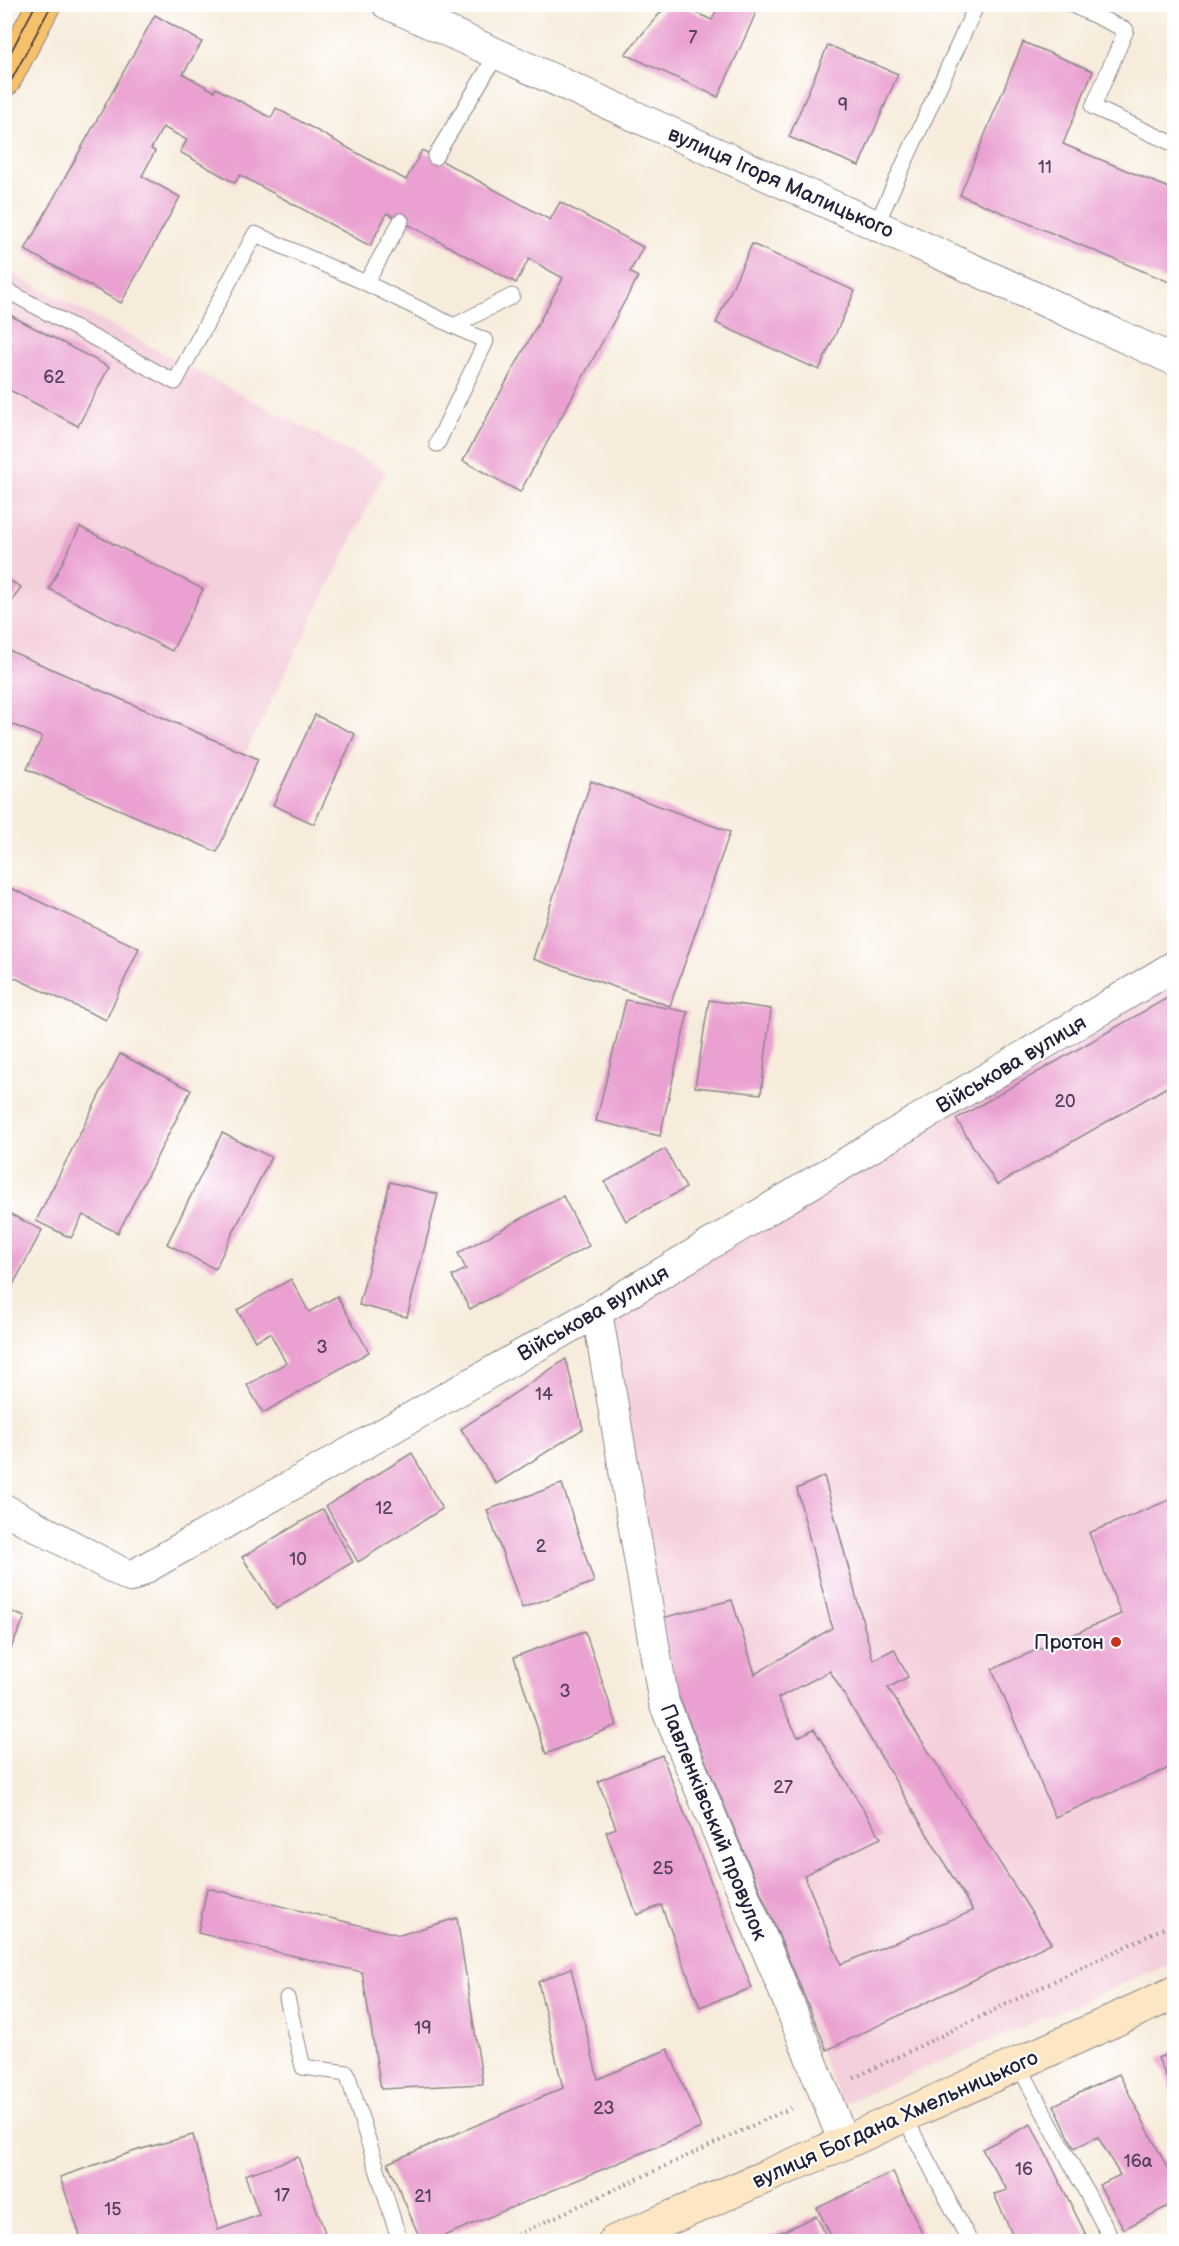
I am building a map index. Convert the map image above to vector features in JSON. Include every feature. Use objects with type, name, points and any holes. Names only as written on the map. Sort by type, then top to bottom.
[{"type":"main road","points":[[4,80],[44,4]]},
{"type":"main road","name":"вулиця Богдана Хмельницького","points":[[614,2241],[844,2143],[1174,1993]]},
{"type":"street","name":"вулиця Ігоря Малицького","points":[[387,4],[1174,360]]},
{"type":"street","name":"Військова вулиця","points":[[4,1509],[130,1577],[597,1312],[1174,966]]},
{"type":"street","name":"Павленківський провулок","points":[[597,1312],[664,1703],[782,1986],[844,2143]]},
{"type":"lane","points":[[876,225],[977,4]]},
{"type":"lane","points":[[1070,4],[1126,30],[1093,107],[1174,144]]},
{"type":"lane","points":[[435,157],[497,54]]},
{"type":"lane","points":[[366,283],[401,221]]},
{"type":"lane","points":[[4,289],[175,382],[255,234],[486,340],[437,444]]},
{"type":"lane","points":[[454,326],[512,296]]},
{"type":"lane","points":[[287,1998],[303,2067],[347,2073],[400,2241]]},
{"type":"lane","points":[[1018,2064],[1113,2241]]},
{"type":"lane","points":[[904,2116],[970,2241]]},
{"type":"shaded area","points":[[4,269],[386,471],[245,754],[5,648]]},
{"type":"shaded area","points":[[1174,982],[1174,1962],[842,2104],[669,1695],[612,1316]]},
{"type":"building","points":[[668,4],[676,4],[712,20],[718,6],[714,4],[760,4],[718,97],[625,54]]},
{"type":"building","points":[[155,15],[202,42],[183,74],[214,91],[216,88],[271,118],[276,108],[406,180],[422,150],[550,220],[560,202],[643,247],[630,272],[638,277],[520,492],[463,461],[563,278],[529,259],[516,283],[387,213],[370,246],[240,175],[235,183],[180,152],[187,140],[163,127],[151,149],[155,151],[142,176],[180,197],[121,303],[25,250]]},
{"type":"building","points":[[1023,42],[1093,71],[1063,144],[1174,190],[1174,284],[960,195]]},
{"type":"building","points":[[828,45],[898,74],[859,166],[789,137]]},
{"type":"building","points":[[752,244],[855,291],[819,370],[716,323]]},
{"type":"building","points":[[4,312],[109,367],[78,426],[4,387]]},
{"type":"building","points":[[80,527],[203,589],[172,651],[49,589]]},
{"type":"building","points":[[4,577],[21,587],[4,614]]},
{"type":"building","points":[[8,650],[258,759],[217,852],[27,769],[42,737],[4,721],[4,657]]},
{"type":"building","points":[[315,715],[355,734],[314,824],[273,805]]},
{"type":"building","points":[[591,781],[730,832],[670,1006],[533,959]]},
{"type":"building","points":[[4,885],[139,948],[106,1020],[4,973]]},
{"type":"building","points":[[1174,994],[1174,1083],[997,1185],[956,1119]]},
{"type":"building","points":[[626,1000],[688,1012],[660,1136],[596,1121]]},
{"type":"building","points":[[709,1000],[771,1009],[761,1094],[695,1087]]},
{"type":"building","points":[[120,1054],[191,1090],[118,1233],[83,1215],[71,1238],[36,1221]]},
{"type":"building","points":[[222,1133],[271,1157],[215,1269],[167,1244]]},
{"type":"building","points":[[665,1149],[686,1188],[626,1221],[605,1182]]},
{"type":"building","points":[[390,1182],[438,1194],[407,1317],[359,1305]]},
{"type":"building","points":[[563,1196],[589,1246],[470,1309],[452,1276],[466,1269],[458,1253]]},
{"type":"building","points":[[4,1211],[42,1230],[4,1302]]},
{"type":"building","points":[[291,1279],[309,1312],[337,1296],[369,1352],[263,1413],[247,1385],[286,1363],[270,1333],[255,1341],[237,1310]]},
{"type":"building","points":[[566,1359],[583,1429],[496,1484],[461,1429]]},
{"type":"building","points":[[412,1453],[442,1509],[358,1562],[326,1506]]},
{"type":"building","points":[[824,1476],[873,1660],[894,1649],[908,1677],[888,1688],[1051,1943],[827,2050],[677,1693],[662,1618],[732,1600],[755,1674],[832,1628],[797,1489]],"holes":[[[830,1671],[973,1911],[841,1964],[804,1875],[881,1838],[814,1729],[798,1737],[778,1698]]]},
{"type":"building","points":[[562,1484],[594,1582],[522,1608],[487,1510]]},
{"type":"building","name":"Протон","points":[[1174,1498],[1174,1766],[1055,1817],[992,1669],[1121,1614],[1089,1533]]},
{"type":"building","points":[[323,1509],[353,1562],[276,1609],[242,1557]]},
{"type":"building","points":[[4,1609],[25,1617],[7,1657],[4,1656]]},
{"type":"building","points":[[585,1631],[617,1725],[546,1754],[514,1657]]},
{"type":"building","points":[[662,1755],[752,1988],[700,2007],[661,1905],[637,1915],[606,1832],[616,1828],[598,1781]]},
{"type":"building","points":[[207,1888],[400,1935],[457,1918],[483,2084],[381,2089],[362,1972],[198,1933]]},
{"type":"building","points":[[571,1968],[598,2079],[668,2049],[701,2128],[432,2241],[421,2241],[388,2163],[563,2088],[538,1982]]},
{"type":"building","points":[[1174,2051],[1174,2095],[1158,2058]]},
{"type":"building","points":[[1119,2074],[1174,2181],[1174,2203],[1124,2229],[1099,2185],[1120,2175],[1098,2137],[1074,2148],[1054,2105]]},
{"type":"building","points":[[1031,2124],[1089,2241],[1015,2241],[994,2194],[1007,2190],[982,2149]]},
{"type":"building","points":[[193,2135],[218,2230],[259,2215],[245,2175],[298,2157],[328,2241],[82,2241],[60,2177],[138,2150]]},
{"type":"building","points":[[893,2172],[925,2239],[921,2241],[834,2241],[817,2208]]},
{"type":"building","points":[[816,2216],[829,2241],[762,2241]]},
{"type":"tram line","points":[[4,65],[36,4]]},
{"type":"tram line","points":[[4,94],[52,4]]},
{"type":"place","name":"Протон","points":[[1116,1642]]}]
